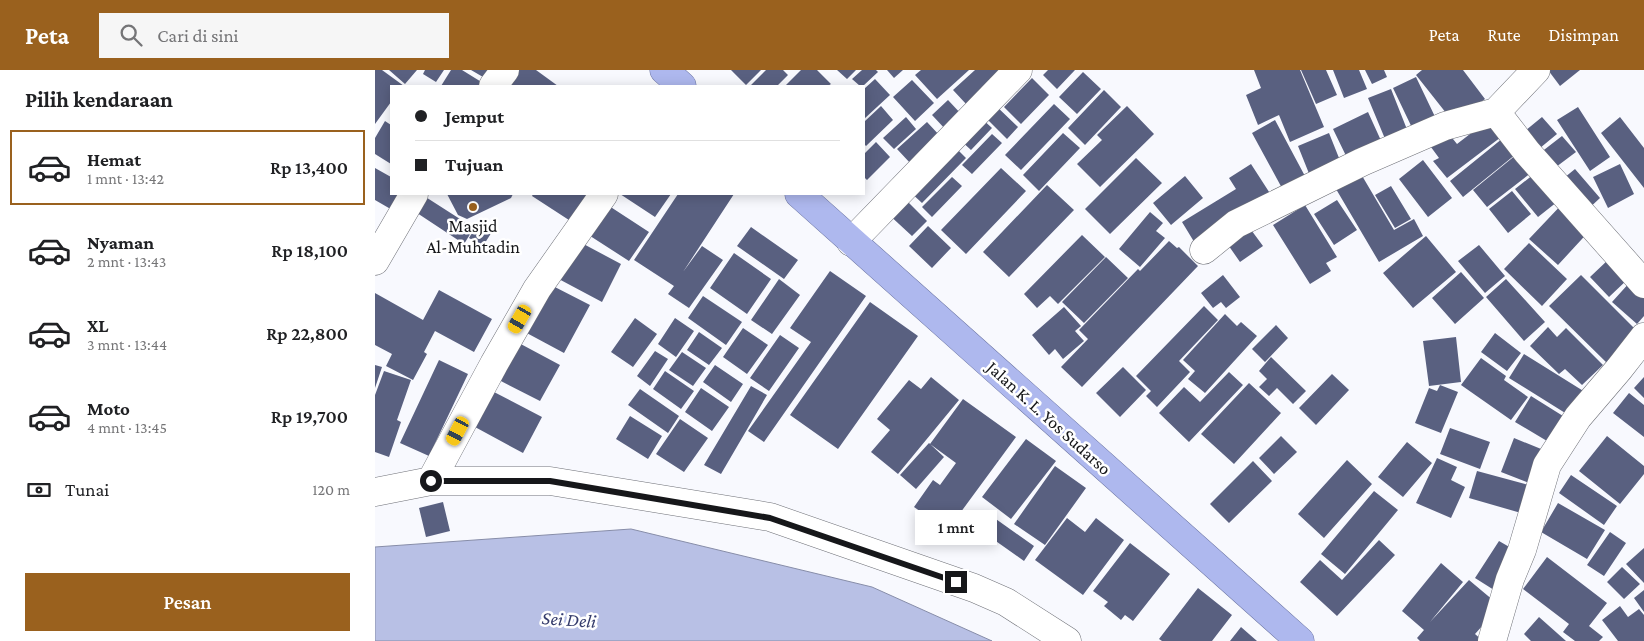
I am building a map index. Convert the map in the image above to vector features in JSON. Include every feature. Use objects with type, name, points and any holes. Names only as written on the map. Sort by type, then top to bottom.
[{"type":"highway","points":[[663,70],[680,85]]},
{"type":"highway","name":"Jalan K. L. Yos Sudarso","points":[[800,195],[1300,641]]},
{"type":"street","points":[[494,85],[505,70]]},
{"type":"street","points":[[851,242],[1018,70]]},
{"type":"street","points":[[1204,250],[1236,224],[1362,162],[1445,126],[1496,112],[1536,70]]},
{"type":"street","points":[[1496,112],[1527,152],[1644,284]]},
{"type":"street","points":[[375,260],[413,195]]},
{"type":"street","points":[[431,481],[493,364],[537,289],[603,195]]},
{"type":"street","points":[[1492,641],[1510,578],[1522,550],[1547,465],[1578,416],[1644,337]]},
{"type":"street","points":[[375,492],[431,481],[550,481],[770,518],[974,588],[1006,602],[1067,641]]},
{"type":"water","name":"Sei Deli","points":[[631,529],[872,587],[992,641],[375,641],[375,547]]},
{"type":"building","points":[[375,70],[382,70],[403,85],[390,85],[390,103],[375,124]]},
{"type":"building","points":[[389,70],[417,70],[405,84]]},
{"type":"building","points":[[425,70],[444,70],[436,82],[423,74]]},
{"type":"building","points":[[451,70],[462,70],[483,83],[482,85],[442,85]]},
{"type":"building","points":[[471,70],[488,70],[483,77]]},
{"type":"building","points":[[509,70],[536,70],[557,85],[498,85]]},
{"type":"building","points":[[731,70],[761,70],[746,85]]},
{"type":"building","points":[[766,70],[783,70],[788,75],[778,85],[751,85]]},
{"type":"building","points":[[801,70],[817,70],[831,84],[830,85],[786,85]]},
{"type":"building","points":[[837,70],[856,70],[847,79]]},
{"type":"building","points":[[862,70],[876,70],[878,72],[864,85],[859,85],[852,79]]},
{"type":"building","points":[[887,70],[903,70],[894,78]]},
{"type":"building","points":[[921,70],[969,70],[937,99],[915,75]]},
{"type":"building","points":[[975,70],[1005,70],[967,105],[953,90]]},
{"type":"building","points":[[1048,70],[1075,70],[1057,89],[1043,75]]},
{"type":"building","points":[[1254,70],[1300,70],[1324,127],[1290,142],[1279,115],[1258,125],[1246,95],[1261,88]]},
{"type":"building","points":[[1301,70],[1326,70],[1337,95],[1316,104]]},
{"type":"building","points":[[1333,70],[1359,70],[1367,89],[1344,98]]},
{"type":"building","points":[[1365,70],[1384,70],[1387,77],[1372,84]]},
{"type":"building","points":[[1422,70],[1463,70],[1485,99],[1454,123],[1416,75]]},
{"type":"building","points":[[1548,70],[1580,70],[1560,86]]},
{"type":"building","points":[[1083,72],[1101,89],[1077,114],[1059,97]]},
{"type":"building","points":[[1416,77],[1438,123],[1415,134],[1393,88]]},
{"type":"building","points":[[1032,78],[1049,95],[1021,124],[1004,107]]},
{"type":"building","points":[[875,79],[890,95],[865,118],[865,88]]},
{"type":"building","points":[[912,80],[934,103],[915,121],[893,97]]},
{"type":"building","points":[[1391,89],[1410,137],[1388,146],[1368,98]]},
{"type":"building","points":[[1104,90],[1121,107],[1085,145],[1068,128]]},
{"type":"building","points":[[948,100],[963,116],[947,131],[932,115]]},
{"type":"building","points":[[993,103],[1018,127],[1007,139],[982,114]]},
{"type":"building","points":[[1054,104],[1070,119],[1021,170],[1005,155]]},
{"type":"building","points":[[881,106],[893,120],[866,146],[865,121]]},
{"type":"building","points":[[1127,106],[1154,134],[1100,187],[1077,164],[1102,140],[1097,135]]},
{"type":"building","points":[[1578,107],[1610,157],[1590,171],[1557,120]]},
{"type":"building","points":[[1368,112],[1383,145],[1349,162],[1333,129]]},
{"type":"building","points":[[1496,114],[1509,131],[1447,178],[1433,161],[1439,158],[1428,143],[1445,129],[1457,144]]},
{"type":"building","points":[[906,117],[916,129],[894,149],[883,138]]},
{"type":"building","points":[[980,117],[992,128],[971,150],[959,139]]},
{"type":"building","points":[[1542,117],[1557,134],[1534,153],[1519,136]]},
{"type":"building","points":[[1620,117],[1644,148],[1644,188],[1601,133]]},
{"type":"building","points":[[1275,120],[1306,178],[1283,190],[1252,133]]},
{"type":"building","points":[[385,121],[390,124],[390,163],[375,154],[375,138]]},
{"type":"building","points":[[927,122],[941,137],[911,164],[897,149]]},
{"type":"building","points":[[1063,133],[1080,148],[1039,191],[1023,175]]},
{"type":"building","points":[[1329,133],[1343,168],[1312,181],[1298,146]]},
{"type":"building","points":[[992,134],[1002,143],[972,174],[962,165]]},
{"type":"building","points":[[1508,134],[1521,150],[1463,197],[1450,181]]},
{"type":"building","points":[[1562,136],[1576,152],[1552,170],[1540,153]]},
{"type":"building","points":[[876,142],[890,157],[867,180],[865,178],[865,153]]},
{"type":"building","points":[[952,144],[966,158],[922,203],[908,190]]},
{"type":"building","points":[[1522,150],[1536,169],[1487,207],[1473,190]]},
{"type":"building","points":[[1136,158],[1162,183],[1110,234],[1085,209]]},
{"type":"building","points":[[1423,160],[1452,198],[1428,217],[1399,179]]},
{"type":"building","points":[[1251,164],[1273,198],[1196,245],[1182,222],[1236,189],[1229,178]]},
{"type":"building","points":[[1620,164],[1634,194],[1608,208],[1593,177]]},
{"type":"building","points":[[375,168],[390,176],[390,195],[403,195],[394,211],[375,200]]},
{"type":"building","points":[[1001,168],[1026,191],[966,254],[941,230]]},
{"type":"building","points":[[1575,169],[1600,198],[1585,212],[1559,182]]},
{"type":"building","points":[[1539,170],[1562,198],[1538,217],[1515,189]]},
{"type":"building","points":[[1361,174],[1394,230],[1414,219],[1423,236],[1379,262],[1336,189]]},
{"type":"building","points":[[1185,176],[1203,198],[1171,225],[1153,203]]},
{"type":"building","points":[[952,177],[962,186],[932,217],[922,207]]},
{"type":"building","points":[[1047,185],[1074,210],[1009,277],[983,252]]},
{"type":"building","points":[[1391,186],[1411,219],[1395,228],[1375,195]]},
{"type":"building","points":[[1512,191],[1531,214],[1508,233],[1489,209]]},
{"type":"building","points":[[420,195],[423,195],[474,228],[464,244],[411,209]]},
{"type":"building","name":"Masjid Al-Muhtadin","points":[[448,195],[512,195],[511,198],[467,219],[458,215]]},
{"type":"building","points":[[532,195],[590,195],[572,222]]},
{"type":"building","points":[[622,195],[670,195],[655,217]]},
{"type":"building","points":[[677,195],[733,195],[683,272],[702,246],[723,260],[689,308],[668,294],[674,286],[634,260]]},
{"type":"building","points":[[902,196],[927,221],[912,236],[886,212]]},
{"type":"building","points":[[1337,200],[1357,230],[1334,245],[1314,214]]},
{"type":"building","points":[[1565,201],[1593,227],[1558,265],[1529,239]]},
{"type":"building","points":[[603,202],[649,232],[629,261],[584,232]]},
{"type":"building","points":[[1305,205],[1337,257],[1326,263],[1331,271],[1310,284],[1273,225]]},
{"type":"building","points":[[1150,212],[1163,223],[1156,231],[1165,238],[1140,267],[1119,249]]},
{"type":"building","points":[[480,219],[495,227],[483,246],[469,238]]},
{"type":"building","points":[[1246,223],[1263,246],[1240,262],[1224,239]]},
{"type":"building","points":[[928,226],[951,248],[932,268],[909,246]]},
{"type":"building","points":[[751,227],[798,260],[784,279],[737,246]]},
{"type":"building","points":[[1082,235],[1105,257],[1058,304],[1050,296],[1037,308],[1024,294]]},
{"type":"building","points":[[1426,236],[1456,272],[1413,308],[1383,273]]},
{"type":"building","points":[[576,240],[621,264],[602,302],[555,277]]},
{"type":"building","points":[[1169,241],[1177,248],[1179,247],[1198,266],[1082,387],[1061,367],[1088,339],[1079,330],[1138,269],[1140,271]]},
{"type":"building","points":[[1529,243],[1567,279],[1542,306],[1504,269]]},
{"type":"building","points":[[1479,245],[1505,276],[1485,293],[1458,261]]},
{"type":"building","points":[[734,253],[771,279],[747,314],[710,288]]},
{"type":"building","points":[[1106,257],[1128,278],[1084,323],[1062,302]]},
{"type":"building","points":[[1609,259],[1628,279],[1609,297],[1590,277]]},
{"type":"building","points":[[830,271],[866,296],[764,442],[748,431],[811,342],[790,328]]},
{"type":"building","points":[[1461,272],[1484,298],[1455,324],[1432,298]]},
{"type":"building","points":[[1223,275],[1240,297],[1226,308],[1221,302],[1213,308],[1201,293]]},
{"type":"building","points":[[1581,275],[1640,334],[1609,365],[1549,306]]},
{"type":"building","points":[[779,279],[800,295],[772,334],[751,320]]},
{"type":"building","points":[[1506,279],[1545,322],[1524,341],[1486,297]]},
{"type":"building","points":[[1631,281],[1644,293],[1644,316],[1637,324],[1612,302]]},
{"type":"building","points":[[549,284],[590,305],[564,353],[523,331]]},
{"type":"building","points":[[439,290],[492,319],[474,352],[435,331],[424,352],[427,354],[413,380],[386,366],[392,354],[375,345],[375,293],[423,320]]},
{"type":"building","points":[[703,296],[742,322],[726,345],[688,318]]},
{"type":"building","points":[[870,302],[918,336],[838,449],[790,415]]},
{"type":"building","points":[[1204,306],[1218,320],[1179,361],[1190,372],[1157,407],[1146,396],[1151,391],[1136,376]]},
{"type":"building","points":[[1064,307],[1081,326],[1075,331],[1084,341],[1063,359],[1055,349],[1049,355],[1032,335]]},
{"type":"building","points":[[1225,314],[1237,326],[1241,322],[1257,336],[1205,393],[1188,379],[1195,371],[1183,360]]},
{"type":"building","points":[[635,318],[657,334],[633,367],[611,352]]},
{"type":"building","points":[[675,318],[694,331],[676,357],[658,344]]},
{"type":"building","points":[[1276,325],[1288,338],[1265,362],[1252,349]]},
{"type":"building","points":[[1548,327],[1557,337],[1566,328],[1603,365],[1582,385],[1565,369],[1559,374],[1530,346]]},
{"type":"building","points":[[743,328],[768,345],[747,374],[723,357]]},
{"type":"building","points":[[699,332],[722,348],[709,365],[687,350]]},
{"type":"building","points":[[1495,333],[1521,353],[1507,371],[1481,352]]},
{"type":"building","points":[[780,335],[799,348],[769,391],[750,378]]},
{"type":"building","points":[[1456,337],[1461,382],[1429,386],[1423,341]]},
{"type":"building","points":[[517,342],[560,365],[540,401],[497,379]]},
{"type":"building","points":[[655,351],[668,359],[650,386],[637,376]]},
{"type":"building","points":[[682,352],[706,368],[693,386],[669,370]]},
{"type":"building","points":[[1524,354],[1585,392],[1570,416],[1509,378]]},
{"type":"building","points":[[1271,357],[1306,391],[1293,404],[1277,388],[1269,396],[1259,387],[1267,379],[1259,371]]},
{"type":"building","points":[[1481,358],[1506,376],[1504,380],[1528,397],[1511,420],[1461,385]]},
{"type":"building","points":[[439,360],[468,374],[429,456],[400,443]]},
{"type":"building","points":[[375,365],[382,367],[375,388]]},
{"type":"building","points":[[715,365],[743,384],[731,402],[703,382]]},
{"type":"building","points":[[1123,367],[1146,390],[1120,417],[1096,393]]},
{"type":"building","points":[[384,371],[411,380],[397,420],[401,422],[389,457],[375,452],[375,395]]},
{"type":"building","points":[[665,371],[694,391],[681,409],[653,389]]},
{"type":"building","points":[[1229,372],[1243,385],[1189,442],[1159,413],[1184,387],[1200,402]]},
{"type":"building","points":[[1332,374],[1349,390],[1316,425],[1299,408]]},
{"type":"building","points":[[931,377],[959,400],[898,474],[871,452],[890,430],[877,419],[909,380],[921,389]]},
{"type":"building","points":[[1644,377],[1644,398],[1634,388]]},
{"type":"building","points":[[1249,383],[1281,413],[1234,464],[1201,434]]},
{"type":"building","points":[[1440,385],[1458,392],[1441,433],[1415,423],[1429,388],[1437,391]]},
{"type":"building","points":[[751,386],[767,395],[721,474],[704,465]]},
{"type":"building","points":[[701,388],[729,407],[712,431],[685,412]]},
{"type":"building","points":[[640,389],[679,416],[668,433],[628,405]]},
{"type":"building","points":[[494,392],[542,417],[523,453],[475,427]]},
{"type":"building","points":[[1629,393],[1644,405],[1644,437],[1613,413]]},
{"type":"building","points":[[1531,396],[1563,416],[1547,441],[1515,422]]},
{"type":"building","points":[[963,399],[1016,437],[955,520],[942,510],[934,521],[914,507],[933,480],[940,485],[956,463],[930,444]]},
{"type":"building","points":[[630,416],[662,436],[648,459],[616,439]]},
{"type":"building","points":[[680,419],[708,438],[684,472],[656,454]]},
{"type":"building","points":[[1450,428],[1490,442],[1480,469],[1440,454]]},
{"type":"building","points":[[1281,436],[1297,452],[1274,474],[1259,458]]},
{"type":"building","points":[[1607,436],[1644,466],[1644,474],[1620,504],[1579,471]]},
{"type":"building","points":[[1514,438],[1546,451],[1532,484],[1501,472]]},
{"type":"building","points":[[1026,439],[1056,461],[1011,519],[982,497]]},
{"type":"building","points":[[1407,442],[1432,463],[1403,497],[1378,477]]},
{"type":"building","points":[[929,443],[944,457],[916,489],[900,475]]},
{"type":"building","points":[[1437,458],[1457,467],[1451,480],[1465,487],[1451,518],[1416,503]]},
{"type":"building","points":[[1347,460],[1372,484],[1324,538],[1298,514]]},
{"type":"building","points":[[1253,461],[1272,481],[1229,523],[1210,504]]},
{"type":"building","points":[[1055,466],[1086,488],[1045,545],[1014,524]]},
{"type":"building","points":[[1477,471],[1529,485],[1521,513],[1469,498]]},
{"type":"building","points":[[1571,475],[1617,506],[1604,525],[1559,493]]},
{"type":"building","points":[[1374,491],[1398,510],[1345,574],[1321,554]]},
{"type":"building","points":[[443,502],[450,531],[426,537],[419,508]]},
{"type":"building","points":[[1558,503],[1605,530],[1587,559],[1541,532]]},
{"type":"building","points":[[986,512],[1034,546],[1024,561],[976,527]]},
{"type":"building","points":[[1067,518],[1085,532],[1096,518],[1124,540],[1083,595],[1035,560]]},
{"type":"building","points":[[1610,532],[1626,543],[1604,576],[1587,565]]},
{"type":"building","points":[[1379,540],[1395,555],[1337,616],[1300,582],[1320,560],[1342,580]]},
{"type":"building","points":[[1499,541],[1518,552],[1494,590],[1475,578]]},
{"type":"building","points":[[1130,543],[1170,574],[1133,621],[1125,615],[1121,620],[1104,606],[1108,602],[1093,591]]},
{"type":"building","points":[[1644,548],[1644,583],[1626,564]]},
{"type":"building","points":[[1547,557],[1607,603],[1589,626],[1603,637],[1599,641],[1575,641],[1563,632],[1569,624],[1523,589]]},
{"type":"building","points":[[1441,563],[1463,582],[1430,622],[1469,580],[1500,606],[1475,634],[1483,641],[1420,641],[1417,638],[1424,630],[1402,611]]},
{"type":"building","points":[[1622,567],[1640,584],[1624,599],[1607,582]]},
{"type":"building","points":[[1198,588],[1232,615],[1212,641],[1162,641],[1159,639]]},
{"type":"building","points":[[1644,590],[1644,612],[1634,598]]},
{"type":"building","points":[[1620,606],[1628,617],[1639,609],[1644,615],[1644,641],[1618,641],[1602,620]]},
{"type":"building","points":[[1539,617],[1566,641],[1531,641],[1524,634]]},
{"type":"building","points":[[1241,627],[1257,641],[1230,641]]},
{"type":"place","name":"Masjid Al-Muhtadin","points":[[473,207]]},
{"type":"route","points":[[431,481],[550,481],[770,518],[956,582]]}]
